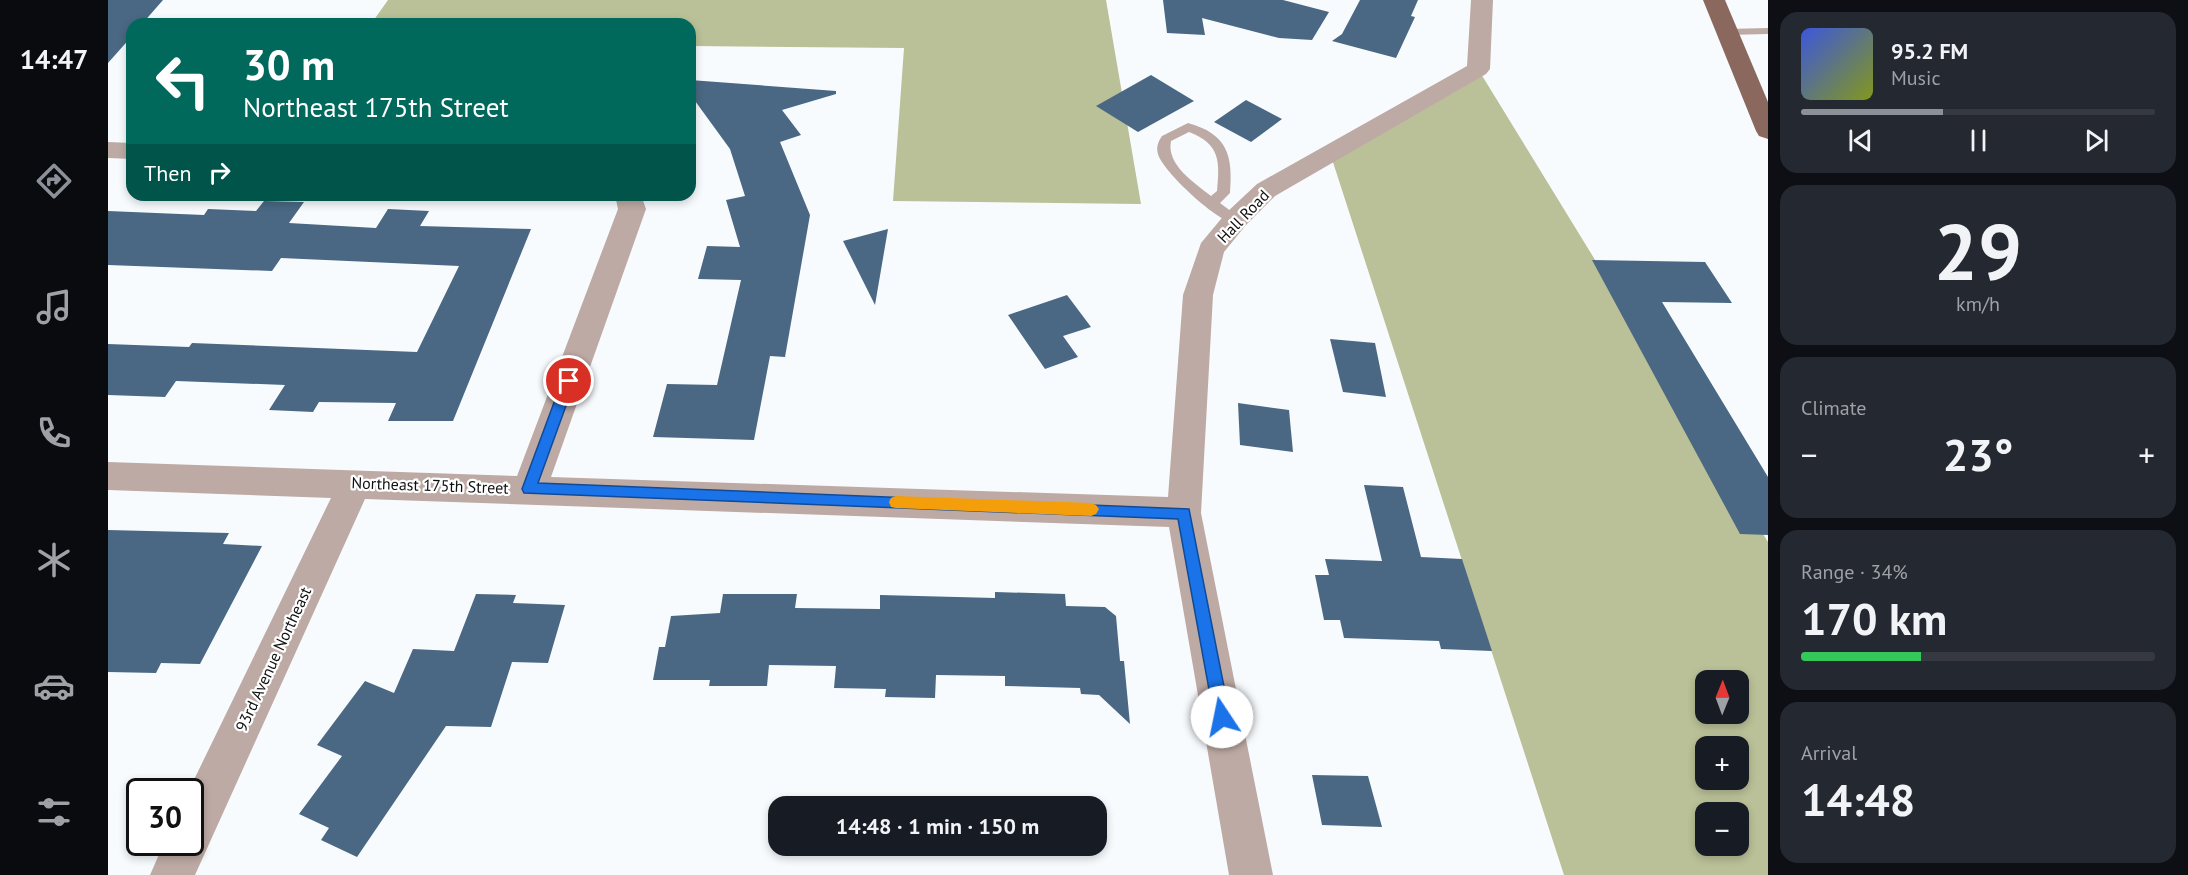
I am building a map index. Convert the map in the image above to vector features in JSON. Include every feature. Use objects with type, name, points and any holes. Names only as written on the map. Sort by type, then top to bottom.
[{"type":"main road","points":[[1714,0],[1768,131]]},
{"type":"street","name":"Hall Road","points":[[1251,875],[1184,513],[1198,295],[1211,250],[1235,221],[1266,190],[1478,69],[1482,0]]},
{"type":"street","points":[[108,150],[126,151]]},
{"type":"street","points":[[529,489],[632,209],[630,201]]},
{"type":"street","name":"Northeast 175th Street","points":[[108,476],[1184,513]]},
{"type":"street","name":"93rd Avenue Northeast","points":[[204,806],[355,483]]},
{"type":"street","points":[[172,875],[181,856]]},
{"type":"lane","points":[[1727,32],[1768,31]]},
{"type":"lane","points":[[1211,203],[1223,193],[1226,167],[1222,147],[1204,133],[1188,128],[1166,139],[1163,144],[1165,159],[1195,191],[1211,203],[1235,221]]},
{"type":"green space","points":[[388,0],[1106,0],[1141,204],[893,201],[904,48],[696,46],[696,18],[375,18]]},
{"type":"green space","points":[[1478,69],[1768,542],[1768,875],[1564,875],[1330,153]]},
{"type":"building","points":[[108,0],[163,0],[147,18],[126,18],[126,43],[108,63]]},
{"type":"building","points":[[1163,0],[1283,0],[1329,12],[1312,40],[1279,38],[1202,18],[1205,35],[1167,33]]},
{"type":"building","points":[[1360,0],[1418,0],[1411,16],[1415,17],[1396,58],[1332,41],[1342,34]]},
{"type":"building","points":[[1151,75],[1194,101],[1138,132],[1096,106]]},
{"type":"building","points":[[696,80],[836,91],[836,94],[782,110],[801,135],[780,142],[810,215],[785,357],[770,356],[754,440],[653,437],[667,384],[717,385],[741,280],[698,279],[707,246],[740,247],[726,200],[745,196],[730,149],[696,102]]},
{"type":"building","points":[[1246,100],[1282,119],[1251,142],[1214,122]]},
{"type":"building","points":[[264,201],[304,202],[289,223],[376,228],[388,209],[429,211],[420,226],[531,229],[453,421],[388,421],[396,403],[319,402],[313,412],[269,410],[285,385],[176,381],[165,397],[108,395],[108,344],[189,347],[192,343],[417,352],[459,266],[281,258],[272,271],[108,265],[108,211],[204,215],[208,209],[256,211]]},
{"type":"building","points":[[888,229],[875,305],[843,241]]},
{"type":"building","points":[[1592,260],[1705,262],[1732,303],[1662,302],[1768,477],[1768,535],[1740,534]]},
{"type":"building","points":[[1067,295],[1091,327],[1063,336],[1078,357],[1045,369],[1008,315]]},
{"type":"building","points":[[1330,339],[1375,343],[1386,397],[1343,392]]},
{"type":"building","points":[[1238,403],[1289,410],[1293,452],[1240,445]]},
{"type":"building","points":[[1364,485],[1403,487],[1421,557],[1462,559],[1492,651],[1441,649],[1439,641],[1344,638],[1340,620],[1324,620],[1315,575],[1329,575],[1325,559],[1382,561]]},
{"type":"building","points":[[108,530],[229,533],[223,544],[262,546],[200,664],[161,663],[156,673],[108,672]]},
{"type":"building","points":[[995,592],[1065,594],[1066,606],[1105,607],[1116,616],[1120,661],[1124,661],[1130,724],[1099,695],[1081,694],[1080,688],[1005,686],[1005,676],[936,675],[935,698],[885,697],[886,689],[834,688],[836,666],[769,665],[767,686],[709,686],[710,680],[653,680],[659,647],[665,647],[671,616],[720,613],[723,594],[797,594],[795,608],[880,609],[880,595],[995,598]]},
{"type":"building","points":[[476,594],[516,595],[513,603],[565,605],[548,663],[512,662],[491,727],[446,726],[357,857],[321,840],[329,828],[299,814],[342,756],[317,745],[365,681],[394,693],[413,649],[454,651]]},
{"type":"building","points":[[1312,775],[1368,776],[1382,827],[1322,825]]},
{"type":"slow traffic","points":[[896,502],[1091,509]]},
{"type":"route","points":[[569,381],[529,489],[1184,513],[1222,717]]}]
